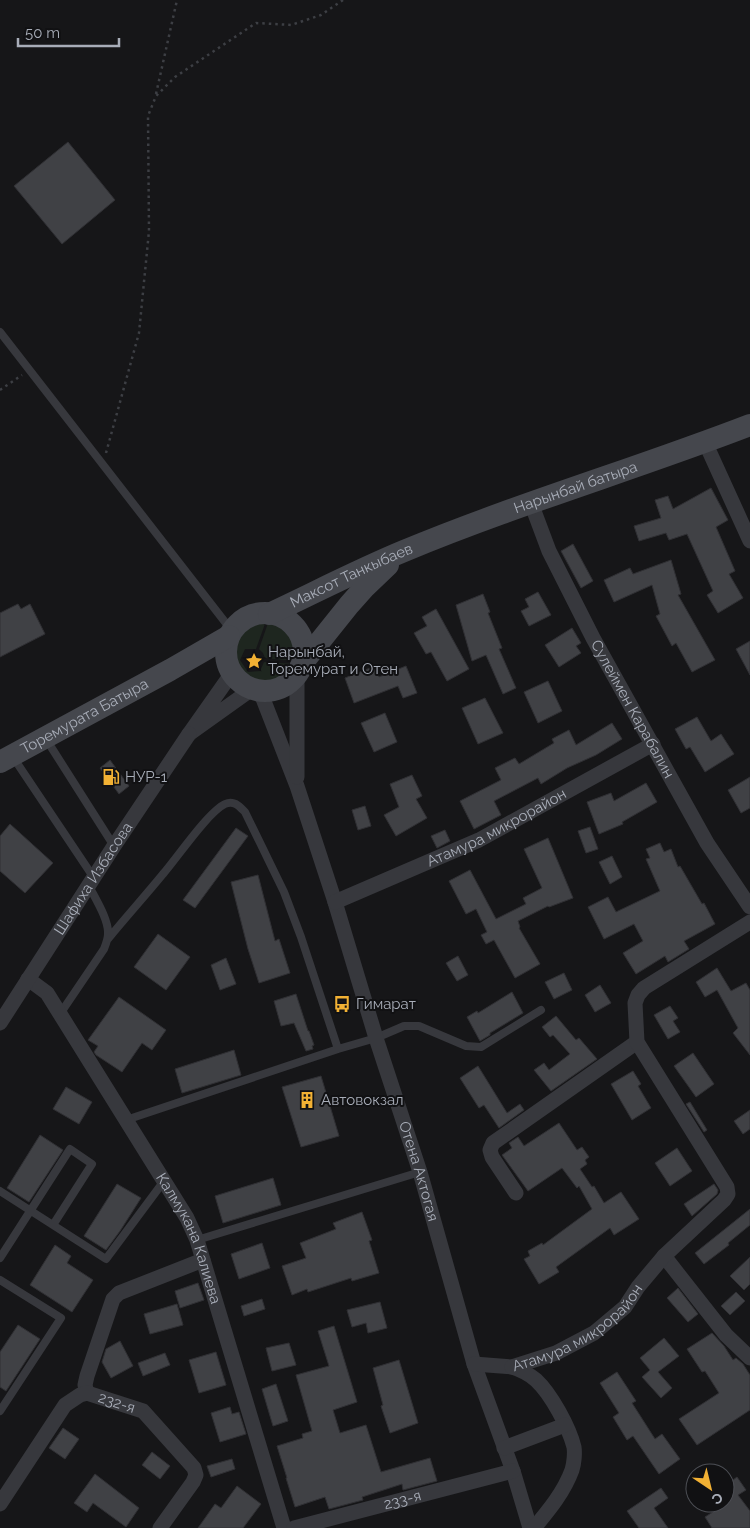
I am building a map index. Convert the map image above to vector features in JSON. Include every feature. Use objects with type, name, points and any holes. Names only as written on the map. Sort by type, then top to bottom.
[{"type":"street","name":"Нарынбай батыра","points":[[403,551],[750,424]]},
{"type":"street","points":[[705,442],[750,541]]},
{"type":"street","name":"Сулеймен Карабалин","points":[[531,503],[549,551],[593,638],[707,843],[750,907]]},
{"type":"street","name":"Максот Танкыбаев","points":[[269,614],[403,551]]},
{"type":"street","name":"Максот Танкыбаев","points":[[299,669],[364,587],[403,551]]},
{"type":"street","points":[[269,614],[286,619],[298,632],[303,648],[299,669],[292,680],[277,689],[256,690],[237,680],[230,669],[226,648],[231,634],[240,622],[252,616],[269,614]]},
{"type":"street","name":"Торемурата Батыра","points":[[6,759],[170,670],[231,634]]},
{"type":"street","points":[[170,670],[230,669]]},
{"type":"street","name":"Шафиха Избасова","points":[[0,1023],[114,846],[190,734],[230,669]]},
{"type":"street","name":"Отена Актогая","points":[[297,786],[299,669]]},
{"type":"street","points":[[190,734],[256,690]]},
{"type":"street","name":"Отена Актогая","points":[[256,690],[297,786],[420,1172],[474,1364],[532,1528]]},
{"type":"street","name":"Атамура микрорайон","points":[[335,902],[479,840],[652,744]]},
{"type":"street","name":"Атамура микрорайон","points":[[474,1364],[512,1367],[556,1353],[594,1333],[625,1307],[638,1287],[664,1256],[724,1200],[728,1194],[728,1187],[637,1042],[635,1003],[638,995],[644,988],[750,922]]},
{"type":"street","name":"Калмукана Калиева","points":[[28,979],[47,993],[187,1218],[197,1240],[284,1528]]},
{"type":"street","points":[[516,1193],[492,1157],[490,1150],[493,1144],[637,1042]]},
{"type":"street","points":[[664,1256],[726,1335],[750,1358]]},
{"type":"street","points":[[87,1393],[85,1385],[87,1376],[113,1298],[119,1293],[203,1260]]},
{"type":"street","points":[[512,1367],[527,1373],[550,1396],[574,1448],[572,1469],[555,1503],[532,1528]]},
{"type":"street","name":"232-я","points":[[0,1504],[65,1405],[80,1395],[87,1393],[143,1412],[194,1468],[196,1475],[193,1482],[160,1528]]},
{"type":"street","points":[[504,1448],[565,1425]]},
{"type":"street","name":"233-я","points":[[294,1528],[513,1471]]},
{"type":"lane","points":[[0,332],[231,634]]},
{"type":"lane","points":[[45,738],[114,846]]},
{"type":"lane","points":[[6,759],[91,882],[109,931],[104,949],[60,1014]]},
{"type":"lane","points":[[108,939],[208,818],[226,804],[234,803],[245,812],[284,892],[302,937],[338,1049]]},
{"type":"lane","points":[[126,1120],[376,1038],[404,1026],[419,1026],[466,1046],[481,1047],[542,1010]]},
{"type":"lane","points":[[0,1258],[70,1149],[92,1164],[53,1225]]},
{"type":"lane","points":[[197,1240],[420,1172]]},
{"type":"lane","points":[[0,1191],[106,1259],[164,1181]]},
{"type":"lane","points":[[0,1280],[61,1318],[0,1411]]},
{"type":"path","points":[[102,464],[139,333],[149,231],[148,116],[156,96],[176,0]]},
{"type":"path","points":[[156,96],[175,77],[256,23],[291,25],[321,15],[343,0]]},
{"type":"path","points":[[0,390],[30,370]]},
{"type":"shaded area","points":[[266,621],[256,649],[245,649],[240,660],[248,672],[260,671],[264,662],[294,664],[288,673],[277,681],[266,683],[256,681],[247,676],[240,668],[236,658],[236,647],[240,635],[248,626]]},
{"type":"shaded area","points":[[268,623],[281,628],[290,636],[295,647],[295,661],[265,658],[259,649]]},
{"type":"building","points":[[68,142],[115,200],[62,244],[14,186]]},
{"type":"building","points":[[711,488],[728,520],[716,527],[735,571],[729,574],[743,598],[718,613],[707,595],[713,591],[687,534],[669,540],[666,533],[639,541],[634,526],[661,518],[655,500],[668,496],[673,509]]},
{"type":"building","points":[[573,544],[593,581],[581,588],[561,551]]},
{"type":"building","points":[[671,560],[681,594],[678,595],[715,660],[692,672],[676,643],[672,646],[656,616],[660,614],[652,585],[614,602],[604,580],[630,568],[633,574]]},
{"type":"building","points":[[538,592],[551,615],[529,626],[521,611],[529,607],[525,599]]},
{"type":"building","points":[[483,594],[490,612],[488,613],[502,648],[499,649],[516,688],[503,694],[486,655],[472,661],[456,605]]},
{"type":"building","points":[[18,604],[21,609],[30,604],[45,634],[0,657],[0,613]]},
{"type":"building","points":[[436,609],[469,669],[447,681],[431,652],[426,654],[414,633],[427,626],[422,617]]},
{"type":"building","points":[[572,628],[581,643],[576,646],[581,653],[559,667],[545,645]]},
{"type":"building","points":[[750,641],[750,675],[736,649]]},
{"type":"building","points":[[375,666],[379,677],[406,666],[417,693],[403,698],[398,686],[354,703],[345,678]]},
{"type":"building","points":[[548,681],[562,711],[538,723],[524,692]]},
{"type":"building","points":[[485,698],[503,733],[478,744],[462,708]]},
{"type":"building","points":[[385,713],[397,742],[374,752],[361,723]]},
{"type":"building","points":[[697,717],[711,741],[721,734],[734,754],[705,772],[690,747],[686,749],[675,729]]},
{"type":"building","points":[[612,723],[622,739],[541,784],[538,778],[494,801],[501,815],[474,829],[460,801],[501,780],[495,768],[515,758],[519,764],[554,743],[552,739],[569,730],[576,745]]},
{"type":"building","points":[[110,760],[129,786],[119,794],[100,768]]},
{"type":"building","points":[[412,775],[422,796],[416,799],[427,818],[396,836],[384,815],[399,807],[390,784]]},
{"type":"building","points":[[750,777],[750,808],[741,813],[728,790]]},
{"type":"building","points":[[646,783],[657,802],[622,822],[623,824],[599,834],[587,802],[611,793],[614,801]]},
{"type":"building","points":[[365,806],[371,826],[358,830],[352,810]]},
{"type":"building","points":[[10,824],[53,863],[25,893],[0,871],[0,836]]},
{"type":"building","points":[[590,827],[598,849],[586,853],[578,831]]},
{"type":"building","points":[[236,828],[248,836],[195,908],[183,900]]},
{"type":"building","points":[[445,830],[450,841],[437,848],[431,836]]},
{"type":"building","points":[[548,838],[573,898],[548,906],[518,921],[519,928],[540,964],[515,978],[494,940],[486,944],[481,935],[487,932],[476,909],[466,914],[449,881],[470,870],[496,919],[526,904],[523,898],[542,888],[524,849]]},
{"type":"building","points":[[660,843],[664,852],[671,849],[678,867],[680,866],[715,924],[684,941],[689,949],[668,962],[665,956],[636,974],[623,953],[643,941],[634,924],[604,939],[588,907],[608,897],[616,912],[660,891],[646,859],[650,858],[646,849]]},
{"type":"building","points":[[612,856],[622,877],[610,884],[599,862]]},
{"type":"building","points":[[258,875],[275,941],[279,939],[290,973],[259,983],[248,949],[231,882]]},
{"type":"building","points":[[158,934],[190,957],[166,990],[134,967]]},
{"type":"building","points":[[458,956],[468,975],[457,981],[446,963]]},
{"type":"building","points":[[226,958],[236,984],[220,990],[211,965]]},
{"type":"building","points":[[717,968],[731,991],[746,983],[750,990],[750,1055],[733,1033],[738,1028],[717,990],[705,997],[696,982]]},
{"type":"building","points":[[564,973],[572,990],[554,999],[545,982]]},
{"type":"building","points":[[600,985],[611,1003],[595,1012],[585,995]]},
{"type":"building","points":[[512,992],[523,1013],[480,1041],[467,1017],[477,1011],[478,1013]]},
{"type":"building","points":[[296,994],[314,1045],[312,1046],[313,1049],[306,1051],[294,1023],[281,1026],[274,1001]]},
{"type":"building","points":[[119,997],[166,1030],[152,1050],[142,1043],[122,1072],[96,1055],[94,1052],[98,1046],[88,1040]]},
{"type":"building","points":[[670,1006],[678,1018],[673,1021],[680,1032],[668,1039],[654,1015]]},
{"type":"building","points":[[556,1016],[576,1040],[579,1038],[597,1059],[551,1091],[534,1070],[544,1063],[549,1070],[570,1054],[553,1035],[550,1037],[542,1027]]},
{"type":"building","points":[[234,1050],[241,1075],[182,1093],[175,1069]]},
{"type":"building","points":[[693,1053],[714,1084],[696,1097],[674,1066]]},
{"type":"building","points":[[478,1066],[507,1113],[520,1104],[524,1110],[499,1128],[484,1105],[479,1108],[460,1078]]},
{"type":"building","points":[[633,1071],[641,1084],[638,1086],[651,1108],[632,1120],[611,1084]]},
{"type":"building","name":"Автовокзал","points":[[321,1076],[339,1136],[301,1147],[282,1087]]},
{"type":"building","points":[[66,1087],[92,1102],[79,1124],[53,1109]]},
{"type":"building","points":[[690,1102],[707,1130],[704,1132],[686,1104]]},
{"type":"building","points":[[750,1110],[750,1129],[743,1134],[734,1121]]},
{"type":"building","points":[[559,1123],[577,1150],[582,1147],[589,1157],[585,1160],[587,1164],[580,1169],[592,1187],[594,1186],[604,1203],[621,1192],[639,1219],[614,1235],[610,1228],[556,1267],[559,1272],[539,1284],[524,1259],[530,1256],[528,1251],[542,1243],[543,1245],[592,1209],[579,1186],[577,1188],[562,1168],[528,1191],[502,1155],[512,1148],[509,1143],[518,1137],[524,1146]]},
{"type":"building","points":[[40,1135],[63,1150],[29,1202],[7,1188]]},
{"type":"building","points":[[677,1148],[692,1171],[670,1186],[655,1163]]},
{"type":"building","points":[[273,1178],[281,1205],[223,1223],[215,1196]]},
{"type":"building","points":[[117,1184],[141,1198],[106,1250],[84,1236]]},
{"type":"building","points":[[714,1184],[718,1190],[717,1194],[692,1216],[684,1204]]},
{"type":"building","points":[[750,1209],[750,1225],[728,1243],[729,1245],[704,1264],[695,1253]]},
{"type":"building","points":[[362,1212],[372,1240],[369,1241],[379,1273],[352,1281],[351,1278],[308,1292],[307,1289],[292,1295],[282,1266],[306,1258],[300,1243],[336,1229],[333,1223]]},
{"type":"building","points":[[262,1243],[270,1268],[239,1279],[231,1254]]},
{"type":"building","points":[[55,1245],[71,1256],[67,1263],[93,1280],[72,1312],[30,1285]]},
{"type":"building","points":[[750,1257],[750,1284],[744,1290],[730,1276]]},
{"type":"building","points":[[198,1283],[204,1300],[180,1308],[175,1291]]},
{"type":"building","points":[[678,1288],[698,1314],[688,1322],[667,1298]]},
{"type":"building","points":[[736,1292],[745,1301],[730,1315],[721,1306]]},
{"type":"building","points":[[262,1299],[265,1309],[244,1316],[241,1306]]},
{"type":"building","points":[[380,1302],[387,1328],[368,1333],[366,1323],[352,1327],[347,1310]]},
{"type":"building","points":[[177,1304],[183,1325],[150,1334],[144,1314]]},
{"type":"building","points":[[18,1325],[40,1339],[6,1391],[0,1387],[0,1352]]},
{"type":"building","points":[[334,1326],[357,1402],[333,1410],[340,1433],[366,1425],[381,1472],[430,1458],[437,1481],[403,1490],[402,1484],[362,1497],[363,1500],[329,1509],[325,1497],[295,1507],[277,1446],[303,1438],[302,1434],[312,1431],[296,1375],[329,1366],[318,1331]]},
{"type":"building","points":[[712,1333],[733,1360],[736,1358],[743,1364],[750,1375],[750,1410],[697,1445],[679,1419],[719,1393],[705,1371],[702,1372],[687,1349]]},
{"type":"building","points":[[664,1338],[679,1356],[658,1372],[672,1388],[661,1398],[642,1377],[650,1370],[640,1358]]},
{"type":"building","points":[[120,1341],[133,1366],[111,1378],[102,1362],[106,1349]]},
{"type":"building","points":[[289,1343],[296,1365],[272,1371],[266,1348]]},
{"type":"building","points":[[216,1352],[226,1385],[199,1393],[189,1360]]},
{"type":"building","points":[[165,1353],[170,1365],[143,1376],[138,1363]]},
{"type":"building","points":[[399,1360],[418,1423],[390,1433],[381,1406],[383,1405],[373,1368]]},
{"type":"building","points":[[617,1372],[636,1401],[632,1403],[655,1439],[662,1434],[680,1459],[659,1474],[633,1436],[627,1440],[613,1417],[619,1413],[600,1383]]},
{"type":"building","points":[[276,1384],[288,1421],[273,1426],[262,1389]]},
{"type":"building","points":[[230,1407],[232,1414],[239,1412],[246,1434],[220,1442],[211,1413]]},
{"type":"building","points":[[63,1428],[79,1439],[65,1459],[49,1448]]},
{"type":"building","points":[[152,1452],[170,1466],[160,1479],[142,1465]]},
{"type":"building","points":[[232,1459],[235,1469],[211,1477],[207,1466]]},
{"type":"building","points":[[95,1474],[139,1508],[126,1527],[93,1503],[87,1512],[74,1503]]},
{"type":"building","points":[[737,1477],[746,1490],[738,1495],[750,1511],[750,1528],[712,1528],[705,1517],[711,1513],[735,1513],[735,1478]]},
{"type":"building","points":[[237,1486],[261,1504],[243,1528],[198,1528],[215,1504],[221,1508]]},
{"type":"building","points":[[661,1488],[668,1498],[654,1508],[668,1528],[639,1528],[627,1511]]},
{"type":"place","name":"Нарынбай, Торемурат и Отен","points":[[254,661]]},
{"type":"place","name":"НУР-1","points":[[111,777]]},
{"type":"place","name":"Гимарат","points":[[342,1004]]},
{"type":"place","name":"Автовокзал","points":[[307,1100]]}]
